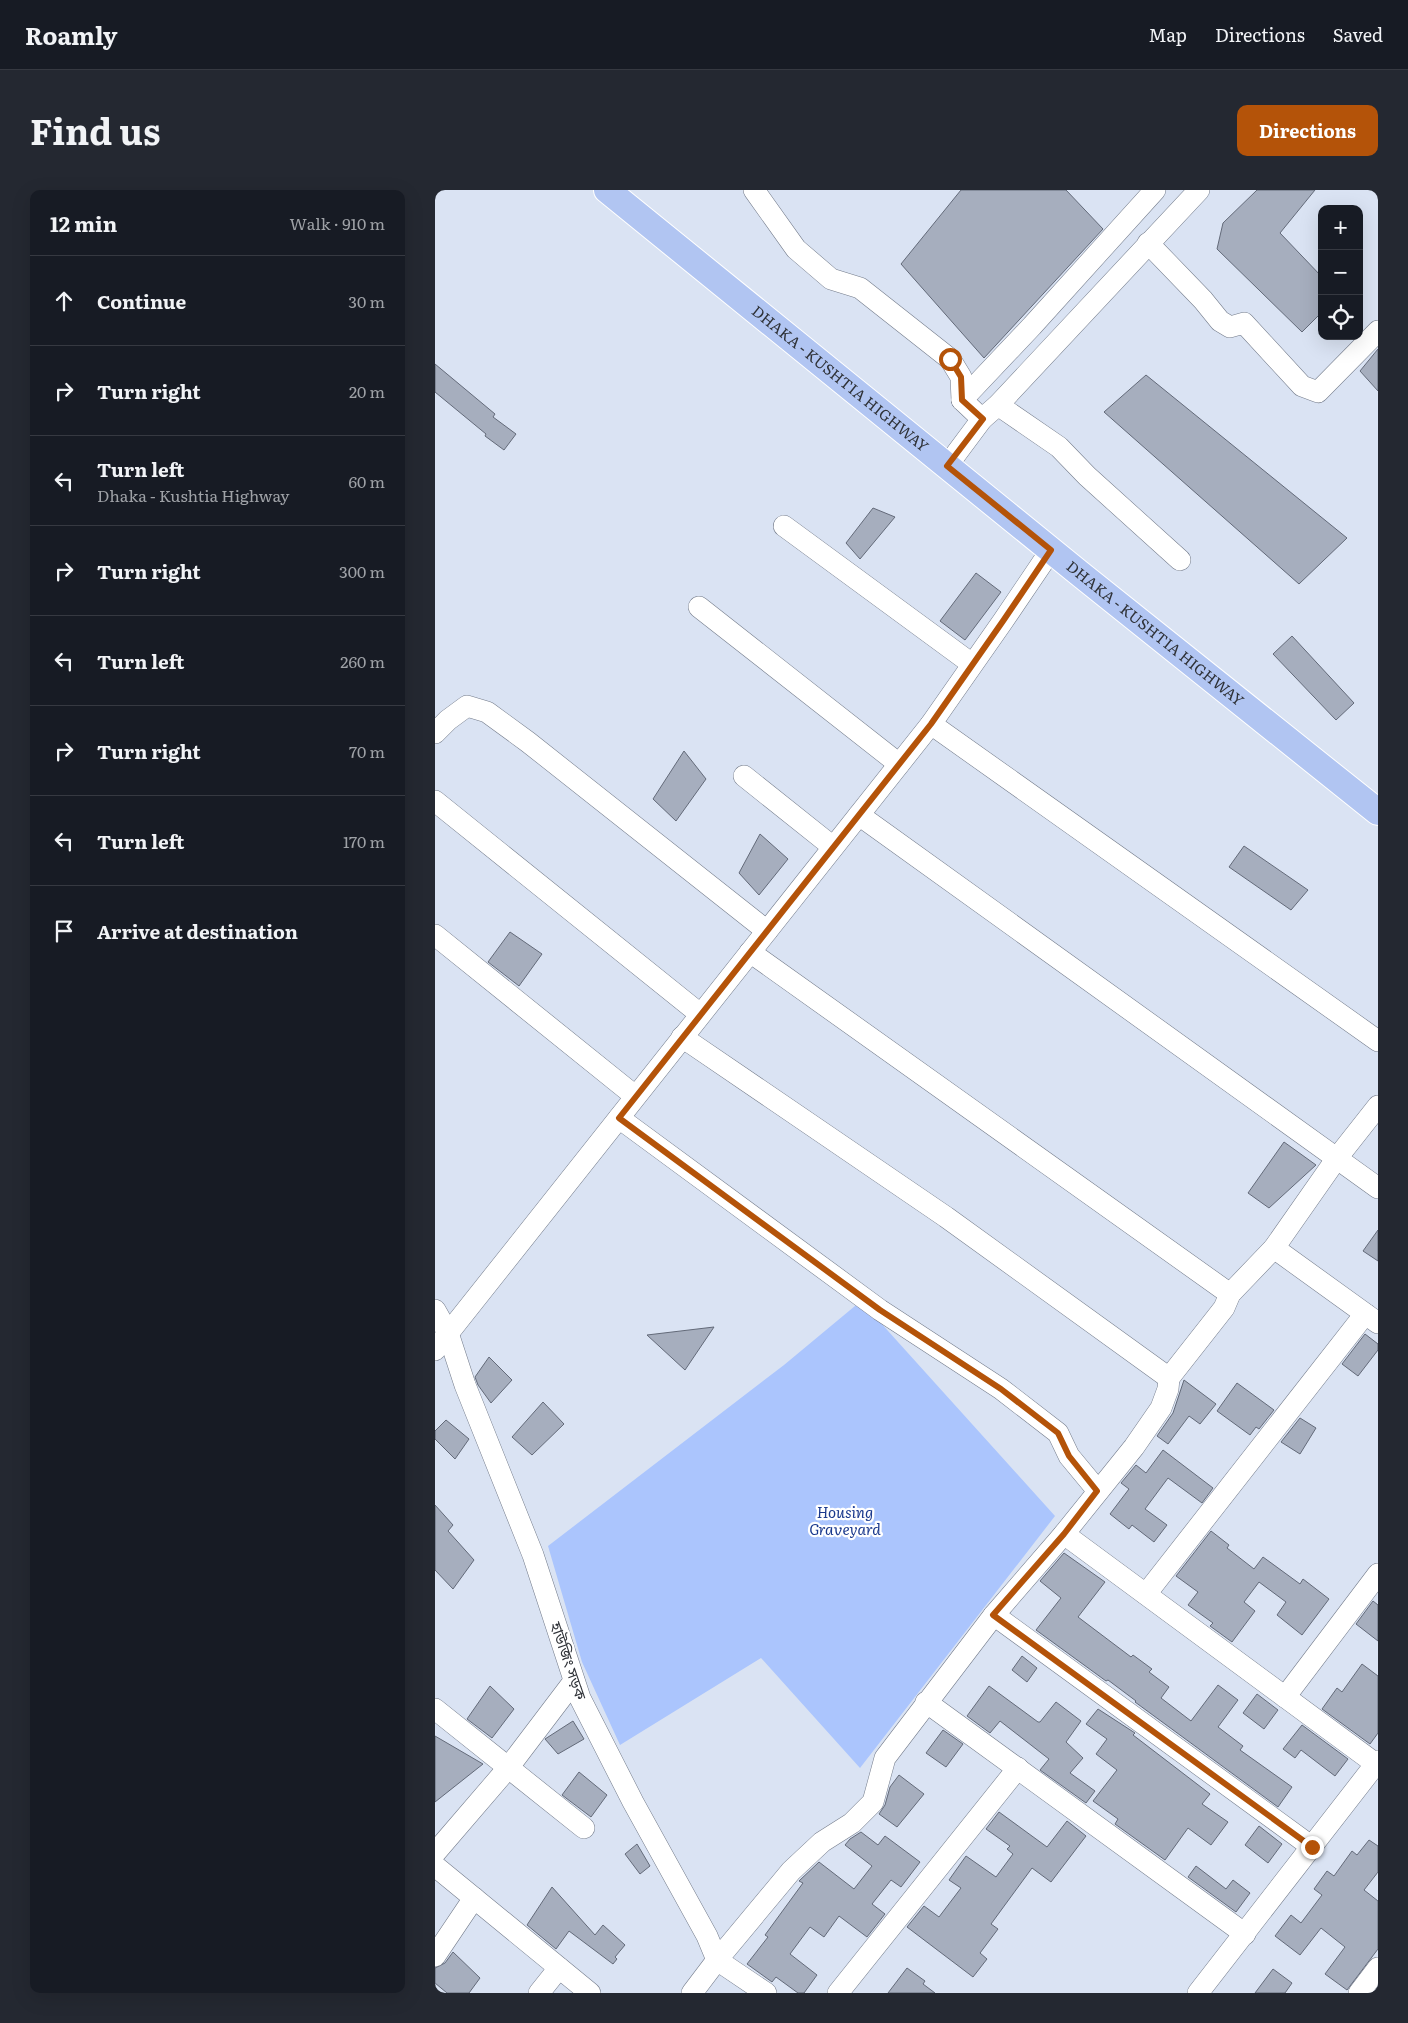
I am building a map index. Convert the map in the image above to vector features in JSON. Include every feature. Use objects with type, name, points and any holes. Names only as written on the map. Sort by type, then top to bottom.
[{"type":"main road","name":"DHAKA - KUSHTIA HIGHWAY","points":[[607,190],[1378,812]]},
{"type":"street","points":[[754,190],[796,249],[831,278],[860,288],[950,359],[961,377],[962,400]]},
{"type":"street","points":[[962,400],[1155,190]]},
{"type":"street","points":[[947,466],[990,412],[1199,190]]},
{"type":"street","points":[[1148,243],[1203,300],[1220,321],[1230,327],[1245,323],[1302,386],[1318,392],[1378,331]]},
{"type":"street","points":[[962,400],[1059,447],[1087,476],[1180,560]]},
{"type":"street","points":[[784,526],[972,664]]},
{"type":"street","points":[[435,1350],[931,724],[1051,550]]},
{"type":"street","points":[[699,607],[899,764]]},
{"type":"street","points":[[435,733],[448,720],[467,706],[487,712],[528,742],[767,931]]},
{"type":"street","points":[[931,724],[1378,1041]]},
{"type":"street","points":[[744,776],[833,847]]},
{"type":"street","points":[[435,801],[700,1014]]},
{"type":"street","points":[[859,814],[1378,1188]]},
{"type":"street","points":[[435,935],[635,1096]]},
{"type":"street","points":[[750,952],[1230,1294]]},
{"type":"street","points":[[682,1037],[946,1217],[1169,1378]]},
{"type":"street","points":[[693,1993],[717,1960],[791,1871],[821,1842],[852,1823],[873,1802],[885,1758],[993,1615],[1064,1534],[1133,1447],[1161,1408],[1168,1389],[1169,1378],[1224,1308],[1230,1294],[1274,1248],[1337,1158],[1378,1106]]},
{"type":"street","points":[[619,1118],[880,1310],[1001,1389],[1058,1433],[1069,1456],[1097,1491]]},
{"type":"street","points":[[1146,1594],[1371,1319],[1274,1248]]},
{"type":"street","name":"হাউজিং সড়ক","points":[[435,1310],[448,1333],[465,1385],[533,1554],[580,1698],[633,1802],[707,1936],[717,1960]]},
{"type":"street","points":[[1064,1534],[1377,1763],[1199,1993]]},
{"type":"street","points":[[1285,1697],[1378,1574]]},
{"type":"street","points":[[993,1615],[1312,1847]]},
{"type":"street","points":[[435,1854],[508,1768],[574,1681]]},
{"type":"street","points":[[926,1702],[1245,1934]]},
{"type":"street","points":[[435,1709],[585,1828]]},
{"type":"street","points":[[838,1993],[1018,1768]]},
{"type":"street","points":[[435,1866],[590,1993]]},
{"type":"street","points":[[435,1956],[474,1898]]},
{"type":"street","points":[[717,1960],[766,1993]]},
{"type":"street","points":[[539,1993],[559,1968]]},
{"type":"street","points":[[1359,1993],[1378,1968]]},
{"type":"green space","name":"Housing Graveyard","points":[[861,1301],[1055,1516],[860,1768],[761,1658],[620,1745],[582,1662],[548,1546],[784,1365]]},
{"type":"building","points":[[961,190],[1066,190],[1103,229],[984,358],[901,264]]},
{"type":"building","points":[[1257,190],[1315,190],[1280,233],[1318,273],[1318,316],[1302,332],[1217,249],[1223,223]]},
{"type":"building","points":[[1378,349],[1378,391],[1360,371]]},
{"type":"building","points":[[435,364],[495,414],[493,417],[516,434],[504,450],[485,436],[486,434],[435,392]]},
{"type":"building","points":[[1146,375],[1347,538],[1299,584],[1104,412]]},
{"type":"building","points":[[873,508],[895,517],[860,559],[846,543]]},
{"type":"building","points":[[976,573],[1001,592],[965,640],[940,621]]},
{"type":"building","points":[[1292,636],[1354,703],[1336,720],[1273,654]]},
{"type":"building","points":[[684,751],[706,779],[676,821],[653,799]]},
{"type":"building","points":[[760,834],[788,859],[759,895],[739,873]]},
{"type":"building","points":[[1244,846],[1308,890],[1291,910],[1229,867]]},
{"type":"building","points":[[510,932],[542,954],[519,986],[488,962]]},
{"type":"building","points":[[1284,1142],[1316,1165],[1269,1208],[1248,1193]]},
{"type":"building","points":[[1378,1230],[1378,1261],[1363,1251]]},
{"type":"building","points":[[714,1327],[685,1370],[647,1335]]},
{"type":"building","points":[[1365,1334],[1378,1344],[1378,1350],[1358,1376],[1342,1364]]},
{"type":"building","points":[[489,1357],[512,1380],[491,1403],[478,1385],[475,1377]]},
{"type":"building","points":[[1184,1380],[1216,1404],[1200,1424],[1189,1416],[1168,1444],[1157,1436],[1173,1413]]},
{"type":"building","points":[[1237,1383],[1274,1410],[1259,1429],[1256,1427],[1250,1435],[1217,1411]]},
{"type":"building","points":[[543,1402],[564,1424],[532,1455],[512,1437]]},
{"type":"building","points":[[1300,1418],[1316,1428],[1300,1454],[1281,1442]]},
{"type":"building","points":[[446,1420],[469,1439],[455,1459],[435,1439],[435,1431]]},
{"type":"building","points":[[1163,1450],[1213,1488],[1202,1503],[1168,1478],[1145,1509],[1167,1525],[1154,1542],[1132,1525],[1129,1529],[1110,1514],[1129,1489],[1121,1483],[1136,1465],[1146,1473]]},
{"type":"building","points":[[435,1505],[453,1525],[448,1531],[474,1560],[453,1589],[435,1570]]},
{"type":"building","points":[[1211,1531],[1229,1545],[1227,1548],[1254,1569],[1263,1557],[1300,1584],[1303,1579],[1329,1599],[1302,1635],[1277,1615],[1286,1602],[1259,1582],[1244,1602],[1255,1611],[1232,1642],[1210,1626],[1213,1623],[1188,1605],[1198,1592],[1176,1576]]},
{"type":"building","points":[[1064,1553],[1105,1582],[1078,1617],[1131,1657],[1133,1655],[1152,1669],[1149,1672],[1169,1687],[1161,1698],[1191,1721],[1218,1685],[1238,1700],[1218,1727],[1243,1746],[1240,1750],[1292,1787],[1278,1807],[1108,1680],[1106,1681],[1036,1630],[1061,1598],[1040,1581]]},
{"type":"building","points":[[1373,1601],[1378,1605],[1378,1641],[1356,1624]]},
{"type":"building","points":[[1022,1656],[1037,1668],[1027,1682],[1012,1670]]},
{"type":"building","points":[[1362,1664],[1378,1676],[1378,1733],[1370,1744],[1322,1709],[1337,1688],[1342,1692]]},
{"type":"building","points":[[490,1686],[514,1709],[492,1738],[467,1719]]},
{"type":"building","points":[[989,1686],[1038,1722],[1056,1702],[1081,1721],[1066,1742],[1083,1758],[1070,1773],[1095,1791],[1086,1803],[1040,1770],[1049,1759],[1000,1721],[990,1733],[967,1716]]},
{"type":"building","points":[[1257,1694],[1278,1710],[1264,1729],[1243,1713]]},
{"type":"building","points":[[1098,1709],[1135,1733],[1133,1735],[1210,1794],[1202,1804],[1228,1822],[1211,1845],[1188,1828],[1165,1860],[1115,1824],[1118,1819],[1093,1801],[1117,1770],[1096,1754],[1107,1739],[1086,1724]]},
{"type":"building","points":[[573,1721],[584,1739],[558,1754],[545,1739]]},
{"type":"building","points":[[1302,1725],[1348,1759],[1335,1776],[1301,1750],[1295,1758],[1283,1749]]},
{"type":"building","points":[[943,1730],[963,1744],[946,1767],[926,1753]]},
{"type":"building","points":[[435,1736],[483,1764],[435,1802]]},
{"type":"building","points":[[579,1772],[607,1795],[591,1817],[562,1795]]},
{"type":"building","points":[[899,1775],[924,1794],[897,1827],[879,1814],[885,1805],[890,1787]]},
{"type":"building","points":[[999,1812],[1047,1847],[1067,1821],[1086,1836],[1051,1882],[1032,1868],[991,1924],[998,1929],[980,1953],[987,1959],[973,1977],[907,1927],[924,1906],[939,1917],[961,1888],[949,1880],[966,1856],[996,1877],[1013,1854],[1007,1849],[1010,1846],[986,1829]]},
{"type":"building","points":[[1259,1826],[1282,1844],[1268,1863],[1245,1845]]},
{"type":"building","points":[[861,1832],[878,1845],[885,1836],[920,1862],[901,1887],[891,1880],[872,1904],[885,1914],[867,1937],[839,1916],[824,1937],[810,1927],[790,1954],[817,1975],[804,1993],[798,1993],[776,1977],[772,1982],[747,1964],[768,1937],[765,1935],[803,1883],[799,1881],[819,1862],[854,1889],[872,1866],[845,1845],[850,1839]]},
{"type":"building","points":[[1369,1840],[1378,1846],[1378,1872],[1364,1890],[1378,1901],[1378,1949],[1347,1990],[1325,1974],[1345,1947],[1321,1928],[1300,1955],[1275,1936],[1291,1915],[1301,1923],[1322,1895],[1314,1889],[1327,1871],[1334,1876],[1352,1851],[1357,1855]]},
{"type":"building","points":[[637,1844],[650,1866],[640,1874],[625,1854]]},
{"type":"building","points":[[1196,1866],[1226,1889],[1233,1880],[1250,1893],[1236,1912],[1188,1877]]},
{"type":"building","points":[[552,1887],[595,1935],[603,1925],[625,1945],[615,1957],[617,1959],[613,1964],[569,1931],[556,1949],[527,1925]]},
{"type":"building","points":[[453,1952],[480,1978],[469,1993],[447,1993],[435,1983],[435,1968],[445,1963]]},
{"type":"building","points":[[907,1968],[925,1981],[923,1984],[935,1993],[888,1993]]},
{"type":"building","points":[[1273,1969],[1292,1983],[1285,1993],[1255,1993]]},
{"type":"route","points":[[950,359],[961,377],[962,400],[983,419],[947,466],[1051,550],[931,724],[619,1118],[880,1310],[1001,1389],[1058,1433],[1069,1456],[1097,1491],[1064,1534],[993,1615],[1312,1847]]}]
